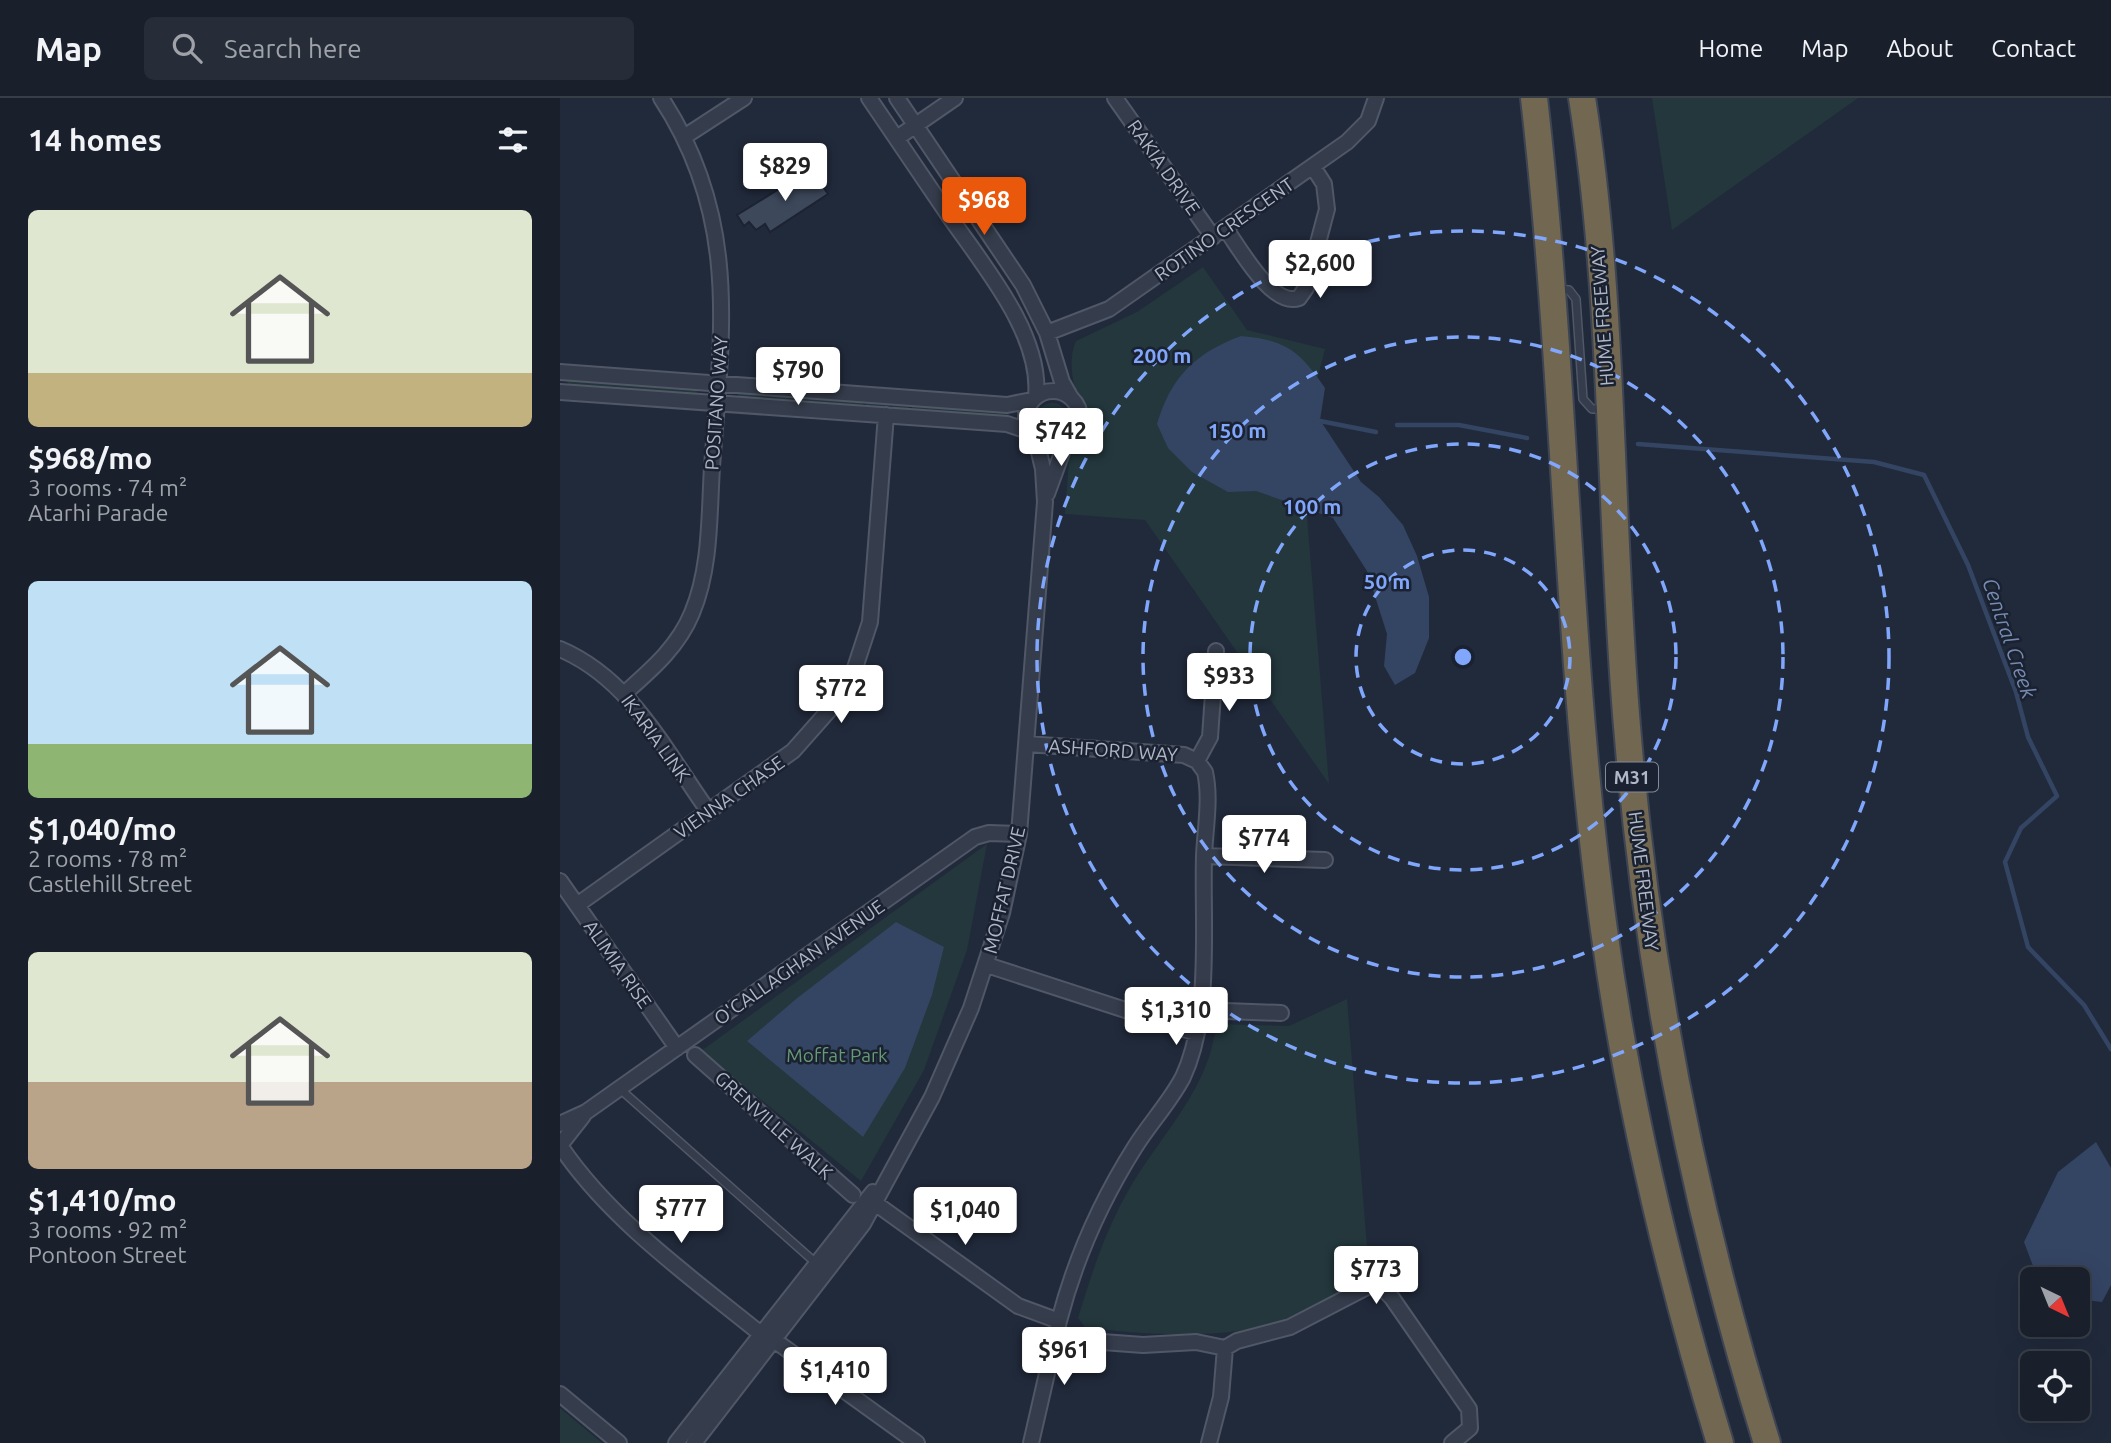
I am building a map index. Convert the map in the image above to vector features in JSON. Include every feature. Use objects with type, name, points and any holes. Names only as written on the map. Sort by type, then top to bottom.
[{"type":"highway","name":"M31","points":[[1534,98],[1553,289],[1591,816],[1604,930],[1623,1047],[1656,1208],[1692,1350],[1720,1443]]},
{"type":"highway","name":"HUME FREEWAY","points":[[1582,98],[1594,202],[1627,725],[1641,870],[1658,989],[1709,1238],[1767,1443]]},
{"type":"street","name":"POSITANO WAY","points":[[625,693],[672,648],[698,598],[705,564],[723,304],[719,252],[711,208],[684,138],[661,98]]},
{"type":"street","points":[[684,138],[744,98]]},
{"type":"street","points":[[869,98],[1015,316],[1034,360],[1034,398],[1025,415],[1032,435]]},
{"type":"street","points":[[560,392],[1007,424],[1051,446],[1073,437],[1080,421],[1079,412],[1062,382],[1048,333],[1023,285],[897,98]]},
{"type":"street","points":[[897,138],[955,98]]},
{"type":"street","name":"RAKIA DRIVE","points":[[1115,98],[1213,237]]},
{"type":"street","name":"ROTINO CRESCENT","points":[[1048,333],[1109,309],[1312,167],[1363,128],[1376,98]]},
{"type":"street","points":[[1225,228],[1269,287],[1283,298],[1299,298],[1307,288],[1327,209],[1324,184],[1312,167]]},
{"type":"street","points":[[560,372],[1007,405],[1054,391],[1071,398]]},
{"type":"street","name":"VIENNA CHASE","points":[[577,905],[775,765],[809,736],[839,699],[853,674],[866,635],[873,597],[886,415]]},
{"type":"street","name":"MOFFAT DRIVE","points":[[694,1443],[817,1264],[871,1200],[890,1172],[932,1097],[987,965],[1019,834],[1027,744],[1045,502],[1043,468],[1032,435]]},
{"type":"street","name":"MOFFAT DRIVE","points":[[1045,502],[1066,442]]},
{"type":"street","name":"IKARIA LINK","points":[[560,649],[589,663],[625,693],[709,811]]},
{"type":"street","points":[[1031,1443],[1059,1321],[1099,1209],[1138,1143],[1182,1078],[1196,1033],[1206,778],[1197,761],[1210,737],[1216,651]]},
{"type":"street","name":"ASHFORD WAY","points":[[1027,744],[1184,755],[1197,761]]},
{"type":"street","name":"O'CALLAGHAN AVENUE","points":[[560,1124],[586,1112],[975,837],[989,833],[1019,834]]},
{"type":"street","points":[[1204,856],[1325,860]]},
{"type":"street","name":"ALIMIA RISE","points":[[560,881],[677,1048]]},
{"type":"street","points":[[987,965],[1196,1033]]},
{"type":"street","points":[[1199,1010],[1280,1013]]},
{"type":"street","name":"GRENVILLE WALK","points":[[695,1055],[853,1195]]},
{"type":"street","name":"O'CALLAGHAN AVENUE","points":[[560,1144],[586,1112]]},
{"type":"street","points":[[560,1144],[581,1177]]},
{"type":"street","points":[[560,1166],[581,1177],[662,1251],[768,1337],[918,1443]]},
{"type":"street","points":[[871,1200],[1018,1306],[1059,1321]]},
{"type":"street","name":"MOFFAT DRIVE","points":[[676,1443],[851,1242],[871,1200]]},
{"type":"street","points":[[1089,1341],[1143,1345],[1196,1342],[1225,1348],[1237,1341],[1290,1327],[1369,1286],[1383,1289],[1469,1409],[1470,1428],[1452,1443]]},
{"type":"street","points":[[1209,1443],[1220,1397],[1225,1348]]},
{"type":"street","points":[[560,1394],[619,1443]]},
{"type":"lane","points":[[1553,289],[1569,290],[1576,299],[1583,399],[1592,409],[1608,409]]},
{"type":"lane","points":[[619,1088],[817,1264]]},
{"type":"green space","points":[[1652,98],[1858,98],[1672,230]]},
{"type":"green space","points":[[1203,267],[1247,330],[1325,349],[1301,444],[1329,784],[1145,520],[1065,514],[1069,460],[1086,422],[1072,371],[1076,341],[1137,312]]},
{"type":"green space","points":[[568,379],[698,388],[696,396],[567,387]]},
{"type":"green space","points":[[739,390],[863,401],[861,410],[737,398]]},
{"type":"green space","points":[[866,401],[909,404],[909,410],[866,407]]},
{"type":"green space","points":[[1052,403],[1063,408],[1068,419],[1063,430],[1052,435],[1041,430],[1036,419],[1041,408]]},
{"type":"green space","points":[[912,404],[1009,412],[1009,417],[912,411]]},
{"type":"green space","name":"Moffat Park","points":[[987,844],[967,950],[924,1070],[861,1181],[701,1051]]},
{"type":"green space","points":[[1347,999],[1367,1247],[1382,1269],[1304,1311],[1257,1328],[1182,1334],[1085,1327],[1078,1318],[1112,1223],[1139,1172],[1193,1092],[1212,1048],[1216,1024],[1289,1026]]},
{"type":"green space","points":[[560,1408],[602,1443],[560,1443]]},
{"type":"water","points":[[1241,336],[1281,344],[1299,356],[1316,375],[1325,388],[1320,420],[1361,482],[1379,497],[1403,525],[1417,556],[1429,597],[1429,638],[1415,673],[1395,685],[1384,666],[1387,634],[1367,571],[1333,518],[1256,491],[1228,492],[1192,472],[1168,448],[1157,424],[1170,393],[1187,369],[1210,350]]},
{"type":"water","points":[[896,922],[944,947],[932,995],[905,1068],[863,1137],[747,1041],[796,999]]},
{"type":"water","points":[[2096,1142],[2111,1168],[2111,1285],[2102,1302],[2090,1301],[2090,1267],[2033,1267],[2024,1242],[2058,1172]]},
{"type":"building","points":[[811,169],[828,194],[770,232],[765,224],[756,230],[749,222],[744,226],[737,215]]},
{"type":"waterway","name":"Central Creek","points":[[1315,420],[1376,432]]},
{"type":"waterway","name":"Central Creek","points":[[1397,425],[1459,425],[1527,438]]},
{"type":"waterway","name":"Central Creek","points":[[1638,444],[1874,462],[1924,475],[1968,565],[2016,692],[2028,737],[2057,796],[2021,828],[2005,862],[2028,947],[2084,1005],[2111,1049]]}]
